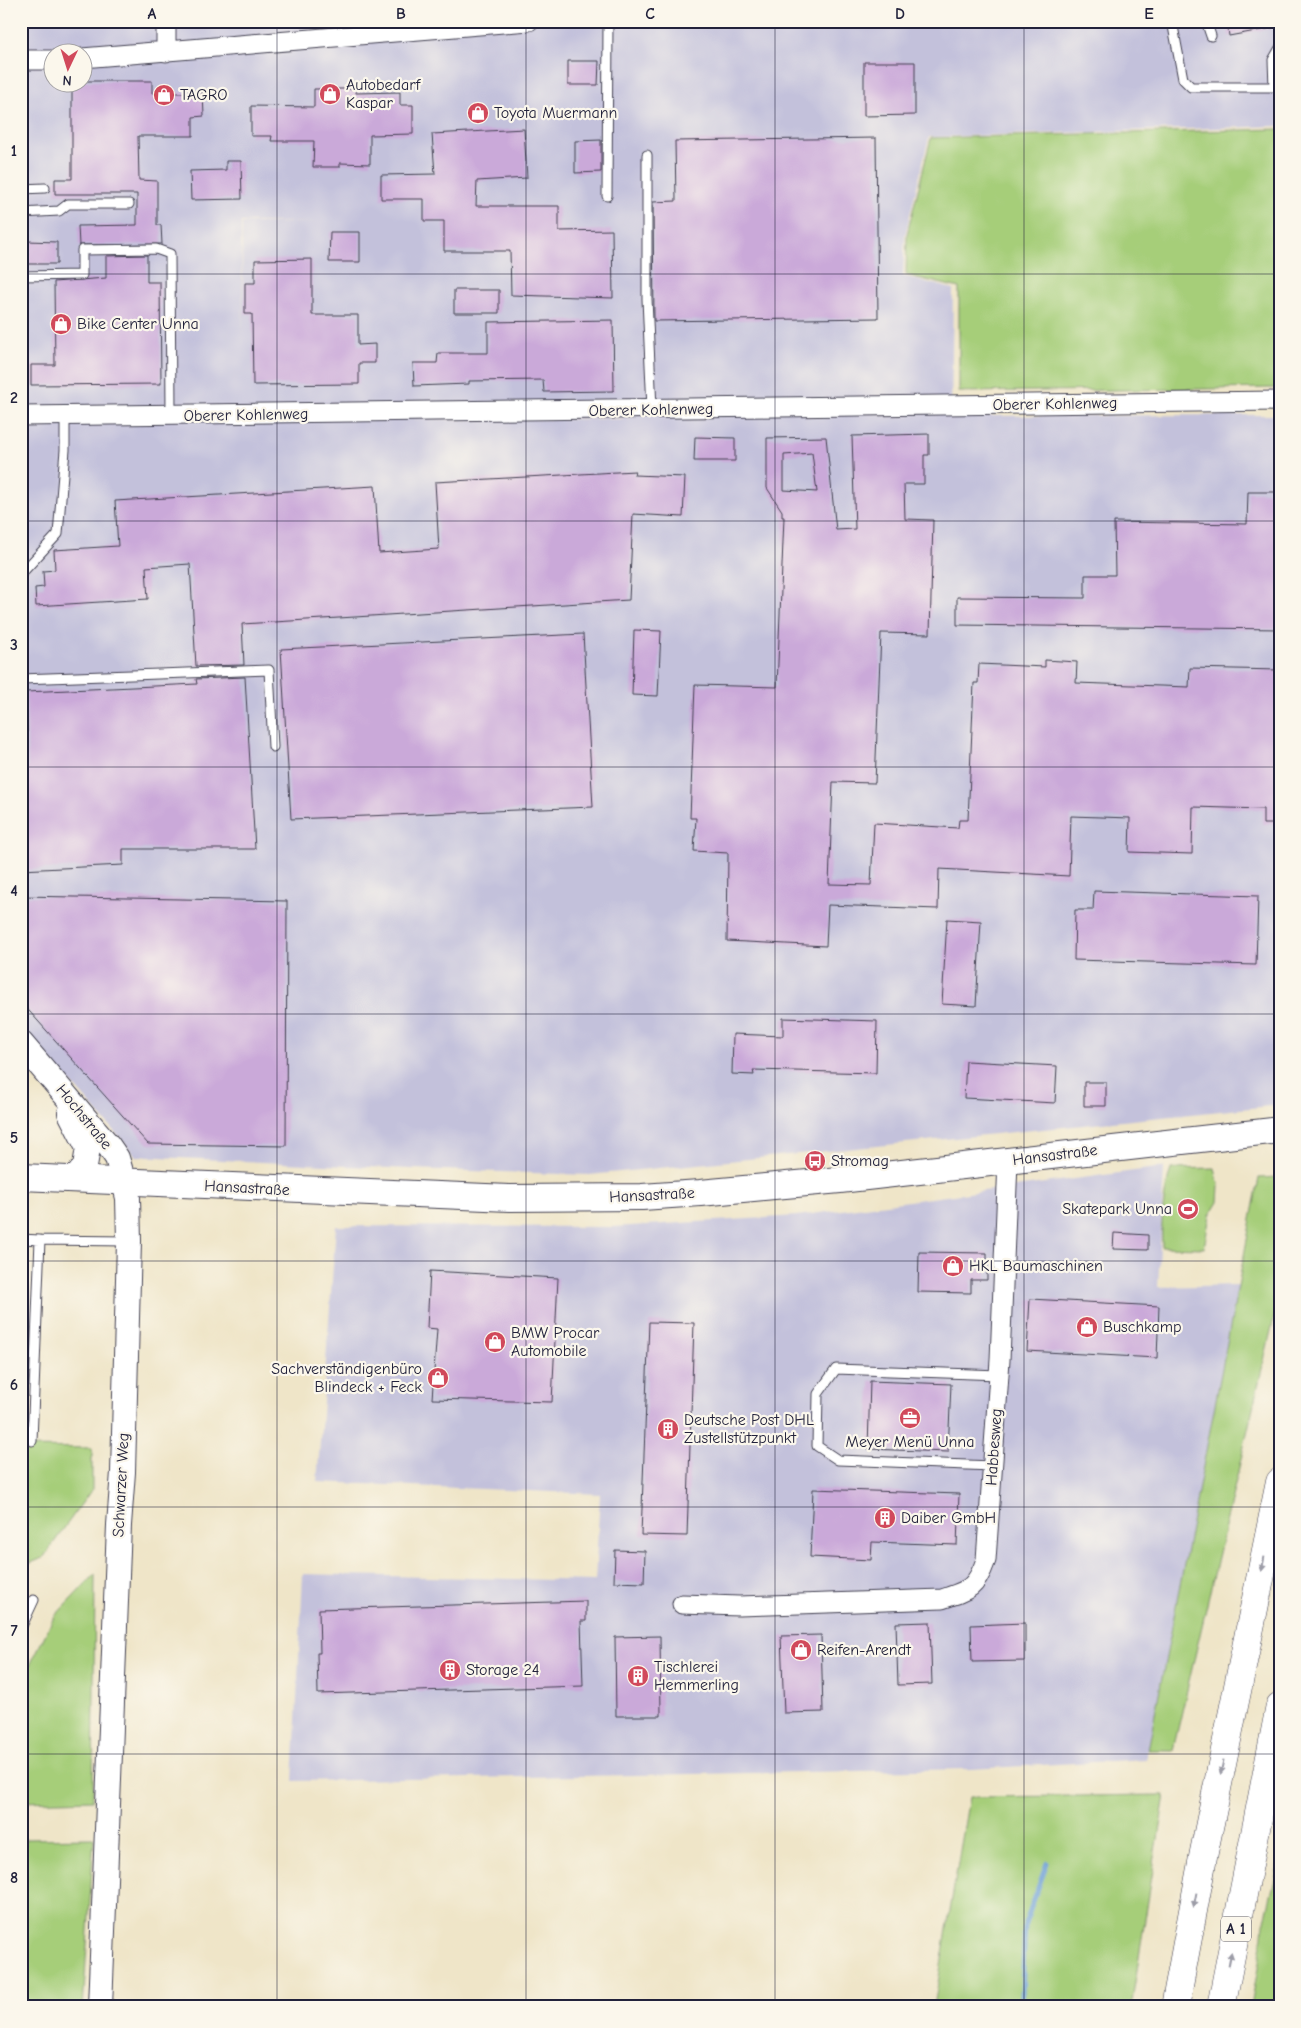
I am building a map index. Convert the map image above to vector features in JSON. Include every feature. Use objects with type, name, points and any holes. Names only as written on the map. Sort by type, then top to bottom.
[{"type":"highway","points":[[1175,2007],[1204,1852],[1280,1482]]},
{"type":"highway","name":"A 1","points":[[1221,2007],[1278,1714]]},
{"type":"main road","name":"Hansastraße","points":[[21,1177],[509,1198],[642,1197],[700,1194],[840,1180],[1280,1130]]},
{"type":"street","points":[[166,21],[166,52]]},
{"type":"street","points":[[92,57],[166,52],[400,26],[529,21]]},
{"type":"street","points":[[21,60],[42,60]]},
{"type":"street","name":"Oberer Kohlenweg","points":[[21,416],[171,416],[1280,402]]},
{"type":"street","name":"Hochstraße","points":[[21,1043],[108,1145],[117,1158],[124,1182]]},
{"type":"street","name":"Hochstraße","points":[[54,1080],[88,1148],[85,1166],[75,1179]]},
{"type":"street","name":"Habbesweg","points":[[682,1604],[739,1606],[942,1599],[964,1592],[980,1579],[986,1560],[993,1466],[999,1375],[1008,1161]]},
{"type":"street","name":"Schwarzer Weg","points":[[100,2007],[119,1525],[123,1472],[129,1242],[128,1198],[124,1182]]},
{"type":"lane","points":[[607,196],[608,21]]},
{"type":"lane","points":[[1172,21],[1184,79],[1191,87],[1277,87],[1273,60],[1280,48]]},
{"type":"lane","points":[[1206,21],[1211,36]]},
{"type":"lane","points":[[647,155],[647,299],[652,410]]},
{"type":"lane","points":[[21,189],[45,188]]},
{"type":"lane","points":[[21,213],[59,211],[68,204],[128,204]]},
{"type":"lane","points":[[21,276],[82,275],[82,250],[156,249],[170,254],[171,416]]},
{"type":"lane","points":[[21,574],[58,534],[65,450],[65,416]]},
{"type":"lane","points":[[21,679],[269,670],[273,748]]},
{"type":"lane","points":[[21,1239],[129,1242]]},
{"type":"lane","points":[[32,1442],[40,1240]]},
{"type":"lane","points":[[993,1466],[838,1460],[817,1446],[818,1394],[836,1369],[999,1375]]},
{"type":"lane","points":[[21,1628],[34,1600]]},
{"type":"shaded area","points":[[21,21],[1280,21],[1280,126],[929,137],[905,235],[903,276],[953,289],[951,416],[1280,415],[1280,1105],[590,1175],[410,1169],[136,1156],[21,1026]],"holes":[[[241,222],[318,223],[242,223],[243,347]],[[629,418],[629,419],[367,420]]]},
{"type":"shaded area","points":[[1164,1167],[1158,1287],[1238,1285],[1146,1759],[971,1769],[293,1781],[303,1574],[595,1581],[600,1494],[317,1482],[336,1226],[613,1227],[797,1216]]},
{"type":"green space","points":[[1280,129],[1280,388],[959,392],[959,288],[906,275],[907,234],[931,138]]},
{"type":"green space","name":"Skatepark Unna","points":[[1215,1168],[1219,1186],[1218,1202],[1210,1215],[1204,1248],[1162,1247],[1163,1208],[1171,1169]]},
{"type":"green space","points":[[1280,1177],[1280,1292],[1173,1750],[1148,1750],[1259,1178]]},
{"type":"green space","points":[[21,1447],[92,1448],[92,1489],[43,1558],[21,1567]]},
{"type":"green space","points":[[95,1574],[93,1800],[21,1802],[28,1669],[54,1617]]},
{"type":"green space","points":[[1165,1795],[1131,2007],[934,2007],[969,1797]]},
{"type":"green space","points":[[94,1838],[83,2007],[21,2007],[25,1839]]},
{"type":"green space","points":[[1280,1859],[1280,2007],[1251,2007],[1264,1924]]},
{"type":"building","points":[[1227,21],[1271,21],[1272,28],[1229,36]]},
{"type":"building","points":[[568,61],[599,61],[598,85],[568,85]]},
{"type":"building","points":[[864,62],[915,62],[915,115],[864,116]]},
{"type":"building","points":[[92,81],[152,81],[152,93],[203,93],[204,116],[193,117],[193,136],[138,136],[139,180],[157,181],[157,225],[161,225],[162,244],[79,245],[78,226],[137,225],[137,194],[55,194],[55,179],[72,179],[72,92],[92,92]]},
{"type":"building","points":[[314,89],[356,89],[356,93],[400,92],[400,105],[413,105],[413,134],[370,135],[370,164],[340,163],[340,167],[313,167],[314,141],[271,141],[272,136],[251,136],[251,106],[314,107]]},
{"type":"building","points":[[524,129],[527,178],[477,181],[476,206],[559,206],[559,231],[612,230],[613,298],[511,295],[510,251],[444,251],[444,221],[424,221],[424,199],[381,199],[381,175],[435,174],[432,134]]},
{"type":"building","points":[[876,138],[878,318],[654,321],[653,202],[676,201],[675,141]]},
{"type":"building","points":[[601,140],[601,172],[575,173],[575,141]]},
{"type":"building","points":[[226,161],[241,161],[242,199],[191,200],[190,171],[226,170]]},
{"type":"building","points":[[330,232],[360,232],[360,262],[329,262]]},
{"type":"building","points":[[27,241],[57,242],[57,264],[28,264]]},
{"type":"building","points":[[147,255],[147,282],[160,282],[161,384],[31,385],[31,365],[55,365],[54,282],[106,278],[106,256]]},
{"type":"building","points":[[312,259],[312,315],[358,315],[358,345],[375,344],[375,363],[359,363],[359,384],[253,385],[252,314],[245,314],[245,283],[255,283],[255,260]]},
{"type":"building","points":[[454,290],[499,290],[499,313],[454,313]]},
{"type":"building","points":[[613,320],[614,391],[544,392],[543,380],[469,381],[469,384],[414,386],[413,363],[437,363],[438,353],[488,353],[488,322]]},
{"type":"building","points":[[929,434],[929,455],[924,455],[924,484],[904,484],[905,519],[933,520],[930,634],[881,633],[875,783],[833,782],[829,884],[871,885],[874,823],[958,828],[959,820],[968,820],[974,683],[978,683],[979,664],[1045,667],[1045,660],[1077,662],[1076,683],[1189,687],[1190,668],[1279,670],[1276,783],[1280,784],[1280,824],[1263,824],[1263,809],[1193,807],[1192,854],[1129,852],[1130,818],[1071,816],[1069,876],[939,869],[938,909],[828,905],[826,946],[727,941],[728,853],[694,851],[696,818],[690,818],[695,685],[777,687],[784,517],[782,517],[782,511],[767,488],[767,438],[826,437],[836,530],[855,529],[852,436]],"holes":[[[812,453],[817,492],[784,490],[784,455]]]},
{"type":"building","points":[[695,437],[735,438],[735,461],[694,461]]},
{"type":"building","points":[[635,471],[634,475],[685,477],[683,517],[633,514],[629,600],[242,624],[244,665],[196,666],[190,564],[146,567],[148,599],[36,606],[35,588],[44,587],[43,571],[55,570],[54,550],[118,546],[115,501],[375,486],[379,553],[439,549],[435,482]]},
{"type":"building","points":[[1248,492],[1280,492],[1280,629],[957,625],[957,597],[1085,598],[1085,575],[1115,575],[1114,522],[1247,524]]},
{"type":"building","points":[[634,630],[661,631],[658,696],[632,695]]},
{"type":"building","points":[[583,634],[593,807],[291,819],[281,649]]},
{"type":"building","points":[[245,677],[255,849],[123,849],[123,865],[21,870],[21,768],[28,768],[26,692],[197,684],[196,679]]},
{"type":"building","points":[[1094,891],[1258,896],[1256,965],[1074,960],[1075,910],[1093,910]]},
{"type":"building","points":[[21,896],[287,901],[286,1146],[148,1144],[21,1002]]},
{"type":"building","points":[[947,919],[981,921],[976,1006],[942,1004]]},
{"type":"building","points":[[783,1018],[877,1021],[876,1073],[753,1070],[754,1075],[732,1074],[733,1034],[783,1036]]},
{"type":"building","points":[[966,1061],[1057,1066],[1055,1103],[964,1098]]},
{"type":"building","points":[[1084,1082],[1106,1082],[1106,1106],[1084,1106]]},
{"type":"building","points":[[1114,1233],[1148,1235],[1148,1250],[1113,1249]]},
{"type":"building","name":"HKL Baumaschinen","points":[[919,1252],[987,1253],[987,1280],[971,1280],[971,1293],[918,1292]]},
{"type":"building","name":"BMW Procar Automobile","points":[[430,1271],[558,1278],[552,1402],[432,1399],[437,1329],[427,1328]]},
{"type":"building","points":[[1030,1299],[1159,1306],[1157,1358],[1027,1351]]},
{"type":"building","name":"Deutsche Post DHL Zustellstützpunkt","points":[[649,1322],[694,1323],[687,1536],[641,1535]]},
{"type":"building","points":[[870,1381],[951,1384],[948,1452],[868,1449]]},
{"type":"building","name":"Daiber GmbH","points":[[813,1489],[959,1494],[957,1545],[872,1542],[871,1560],[810,1557]]},
{"type":"building","points":[[615,1550],[645,1551],[644,1583],[614,1582]]},
{"type":"building","points":[[586,1601],[586,1621],[581,1621],[583,1686],[318,1694],[317,1653],[320,1653],[319,1609]]},
{"type":"building","points":[[930,1622],[932,1684],[898,1685],[896,1623]]},
{"type":"building","points":[[1025,1623],[1025,1661],[972,1662],[971,1625]]},
{"type":"building","points":[[821,1635],[823,1712],[784,1713],[781,1636]]},
{"type":"building","name":"Tischlerei Hemmerling","points":[[660,1636],[661,1716],[616,1716],[615,1637]]},
{"type":"waterway","points":[[1022,1997],[1025,1924],[1047,1863]]},
{"type":"place","name":"Autobedarf Kaspar","points":[[330,94]]},
{"type":"place","name":"TAGRO","points":[[164,95]]},
{"type":"place","name":"Toyota Muermann","points":[[478,113]]},
{"type":"place","name":"Bike Center Unna","points":[[61,324]]},
{"type":"place","name":"Stromag","points":[[815,1161]]},
{"type":"place","name":"Skatepark Unna","points":[[1188,1209]]},
{"type":"place","name":"HKL Baumaschinen","points":[[953,1266]]},
{"type":"place","name":"Buschkamp","points":[[1087,1327]]},
{"type":"place","name":"BMW Procar Automobile","points":[[495,1342]]},
{"type":"place","name":"Sachverständigenbüro Blindeck + Feck","points":[[438,1378]]},
{"type":"place","name":"Meyer Menü Unna","points":[[910,1418]]},
{"type":"place","name":"Deutsche Post DHL Zustellstützpunkt","points":[[668,1429]]},
{"type":"place","name":"Daiber GmbH","points":[[885,1518]]},
{"type":"place","name":"Reifen-Arendt","points":[[801,1650]]},
{"type":"place","name":"Storage 24","points":[[450,1670]]},
{"type":"place","name":"Tischlerei Hemmerling","points":[[638,1676]]}]
